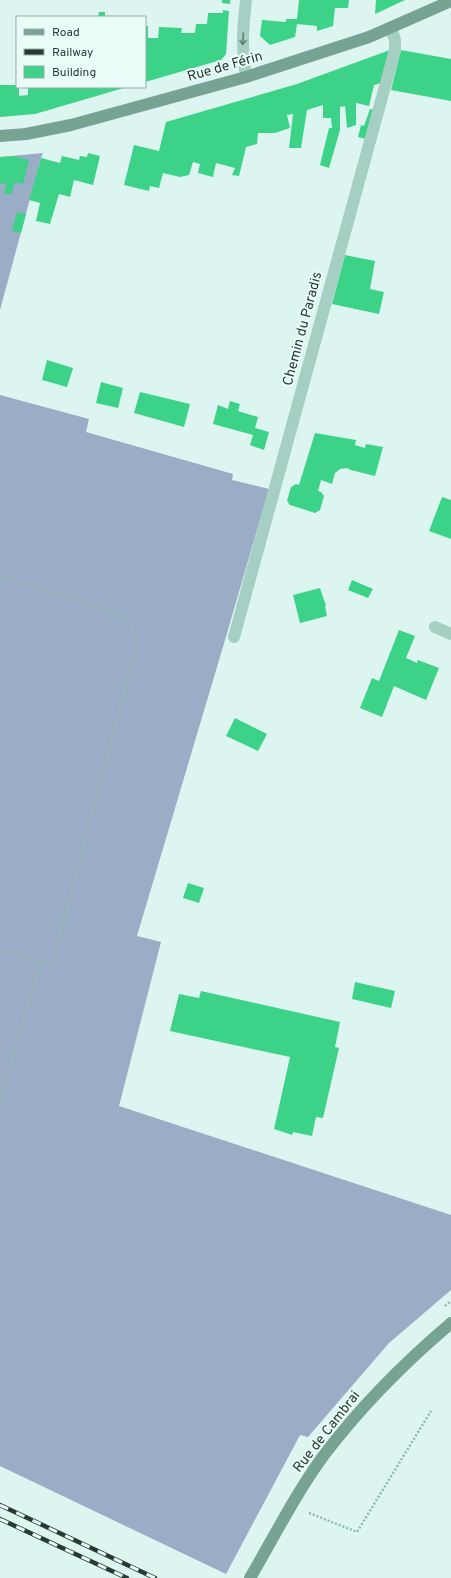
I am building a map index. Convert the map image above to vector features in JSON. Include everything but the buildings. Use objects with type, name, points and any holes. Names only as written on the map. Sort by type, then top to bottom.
[{"type":"main road","name":"Rue de Férin","points":[[0,136],[26,134],[71,125],[246,77],[330,51],[391,28],[451,1]]},
{"type":"main road","name":"Rue de Cambrai","points":[[250,1578],[302,1489],[348,1424],[398,1371],[451,1324]]},
{"type":"street","points":[[246,0],[242,43],[242,56],[246,77]]},
{"type":"street","name":"Chemin du Paradis","points":[[234,637],[395,50],[395,40],[391,28]]},
{"type":"street","points":[[435,627],[451,634]]},
{"type":"path","points":[[0,575],[126,616],[138,640],[52,965],[0,949]]},
{"type":"path","points":[[0,1101],[40,961]]},
{"type":"path","points":[[313,1506],[308,1513],[357,1532],[431,1411]]},
{"type":"shaded area","points":[[43,153],[41,158],[0,310],[0,157]]},
{"type":"shaded area","points":[[0,395],[89,419],[86,432],[233,474],[232,480],[269,489],[137,936],[161,942],[119,1106],[451,1215],[451,1290],[389,1343],[308,1437],[300,1435],[226,1574],[0,1466]]},
{"type":"railway","points":[[0,1505],[155,1578]]},
{"type":"railway","points":[[0,1519],[127,1578]]}]
